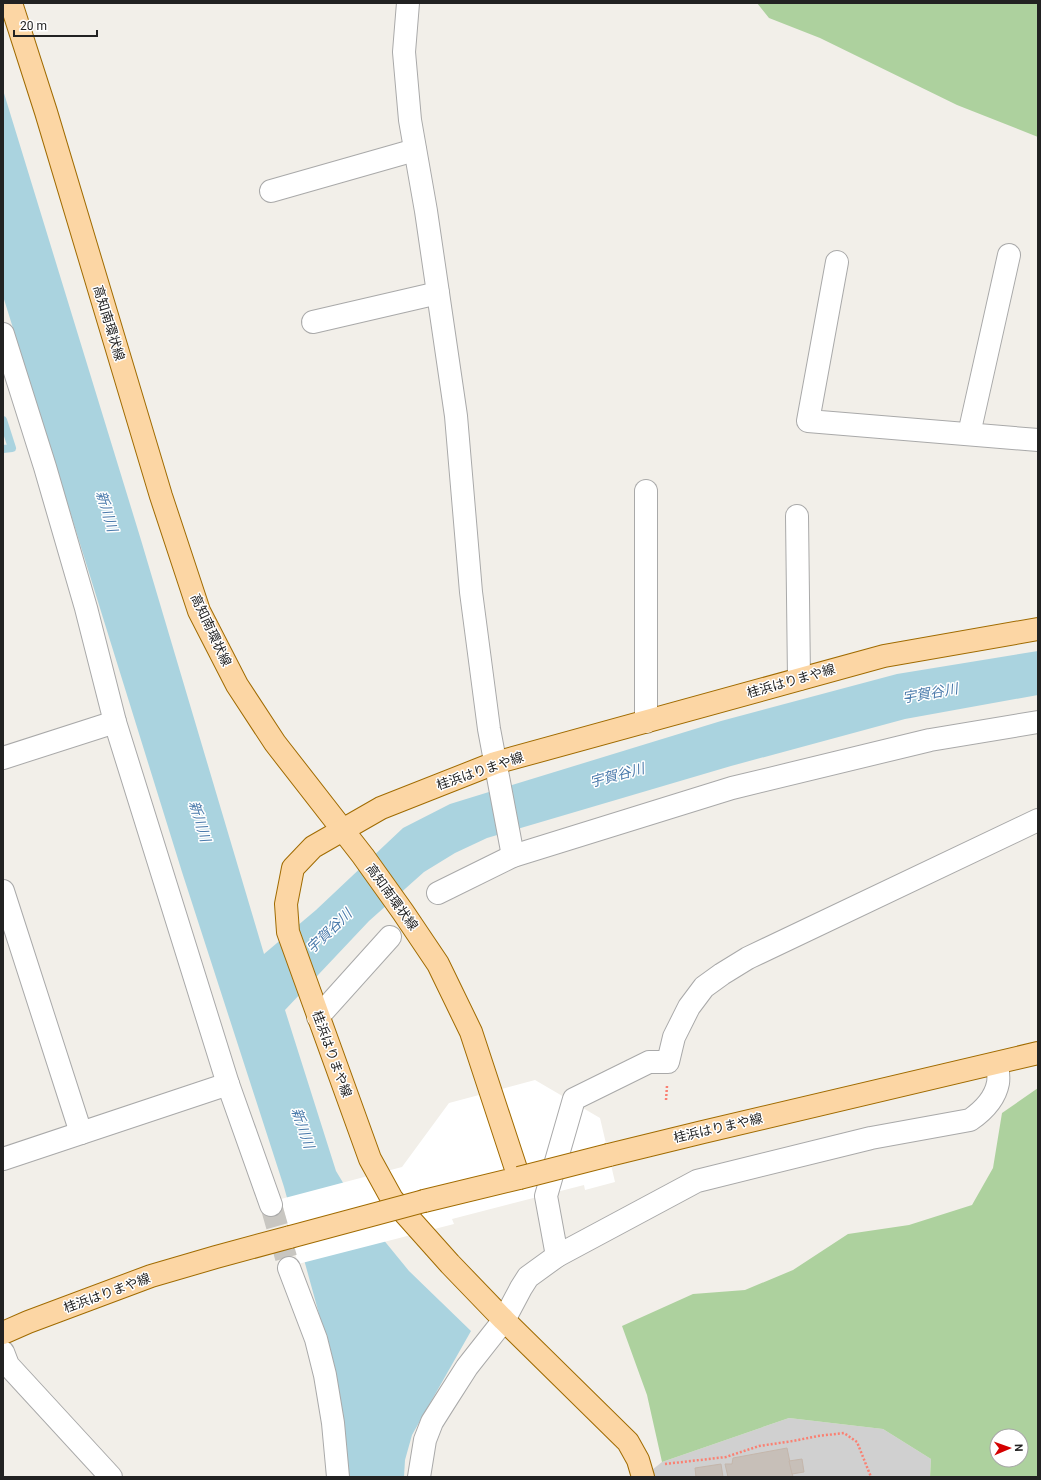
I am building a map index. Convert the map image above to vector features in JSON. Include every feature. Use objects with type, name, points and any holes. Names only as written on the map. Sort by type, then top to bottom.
[{"type":"main road","name":"高知南環状線","points":[[11,3],[46,112],[161,496],[198,611],[237,685],[275,743],[363,856],[404,912],[441,971],[470,1032],[519,1178]]},
{"type":"main road","name":"桂浜はりまや線","points":[[640,1469],[628,1442],[504,1320],[450,1264],[392,1199],[370,1160],[288,932],[286,904],[293,868],[313,846],[381,808],[498,773],[646,722],[884,656],[1038,629]]},
{"type":"main road","name":"桂浜はりまや線","points":[[3,1333],[28,1322],[151,1276],[290,1236],[424,1201],[703,1132],[997,1064],[1038,1053]]},
{"type":"street","points":[[408,3],[404,52],[410,120],[456,416],[471,592],[489,729],[512,850]]},
{"type":"street","points":[[271,191],[415,150]]},
{"type":"street","points":[[969,434],[1009,255]]},
{"type":"street","points":[[837,262],[808,421],[1038,440]]},
{"type":"street","points":[[313,322],[438,293]]},
{"type":"street","points":[[3,334],[45,467],[84,601],[115,722],[228,1084],[271,1205]]},
{"type":"street","points":[[646,491],[646,722]]},
{"type":"street","points":[[797,516],[800,679]]},
{"type":"street","points":[[3,758],[115,722]]},
{"type":"street","points":[[438,893],[512,850],[732,788],[930,740],[1038,722]]},
{"type":"street","points":[[557,1256],[546,1196],[574,1099],[649,1062],[668,1062],[674,1037],[689,1007],[704,987],[728,970],[748,958],[1038,820]]},
{"type":"street","points":[[3,891],[81,1133]]},
{"type":"street","points":[[318,1017],[390,938]]},
{"type":"street","points":[[419,1477],[425,1440],[432,1422],[467,1367],[504,1320],[528,1277],[557,1256],[697,1181],[871,1138],[970,1120],[981,1112],[993,1097],[998,1082],[997,1064]]},
{"type":"street","points":[[3,1159],[228,1084]]},
{"type":"street","points":[[289,1268],[316,1339],[333,1424],[338,1477]]},
{"type":"street","points":[[3,1352],[8,1365],[111,1477]]},
{"type":"path","points":[[640,1469],[648,1466],[680,1461],[726,1457],[759,1446],[844,1433],[857,1442],[871,1477]]},
{"type":"shaded area","points":[[789,1418],[883,1429],[931,1459],[930,1477],[654,1477],[652,1470],[662,1462]]},
{"type":"green space","points":[[757,3],[1038,3],[1038,137],[957,105],[820,38],[769,18]]},
{"type":"green space","points":[[1038,1088],[1038,1477],[930,1477],[931,1459],[883,1429],[789,1418],[662,1462],[647,1395],[622,1326],[693,1294],[745,1290],[793,1270],[848,1234],[909,1225],[972,1205],[993,1168],[1002,1113]]},
{"type":"water","points":[[3,90],[141,540],[264,954],[316,910],[403,828],[450,804],[721,721],[897,674],[1038,651],[1038,695],[905,719],[731,766],[487,838],[455,853],[424,872],[369,921],[285,1010],[336,1171],[360,1211],[409,1271],[471,1331],[412,1435],[405,1460],[404,1477],[347,1477],[327,1343],[284,1187],[182,872],[3,296]]},
{"type":"pier","points":[[535,1080],[600,1118],[615,1182],[585,1190],[584,1185],[452,1219],[454,1224],[298,1264],[281,1199],[402,1167],[449,1103]]},
{"type":"building","points":[[787,1448],[793,1477],[728,1477],[725,1464],[732,1464],[733,1458]]},
{"type":"building","points":[[802,1459],[804,1472],[792,1474],[789,1461]]},
{"type":"building","points":[[721,1464],[723,1477],[696,1477],[695,1468]]},
{"type":"waterway","points":[[3,420],[12,448],[3,449]]},
{"type":"tunnel","points":[[271,1205],[289,1268]]},
{"type":"water label","name":"新川川","points":[[107,511]]},
{"type":"water label","name":"宇賀谷川","points":[[930,693]]},
{"type":"water label","name":"宇賀谷川","points":[[617,775]]},
{"type":"water label","name":"新川川","points":[[200,821]]},
{"type":"water label","name":"宇賀谷川","points":[[329,931]]},
{"type":"water label","name":"新川川","points":[[303,1128]]}]
